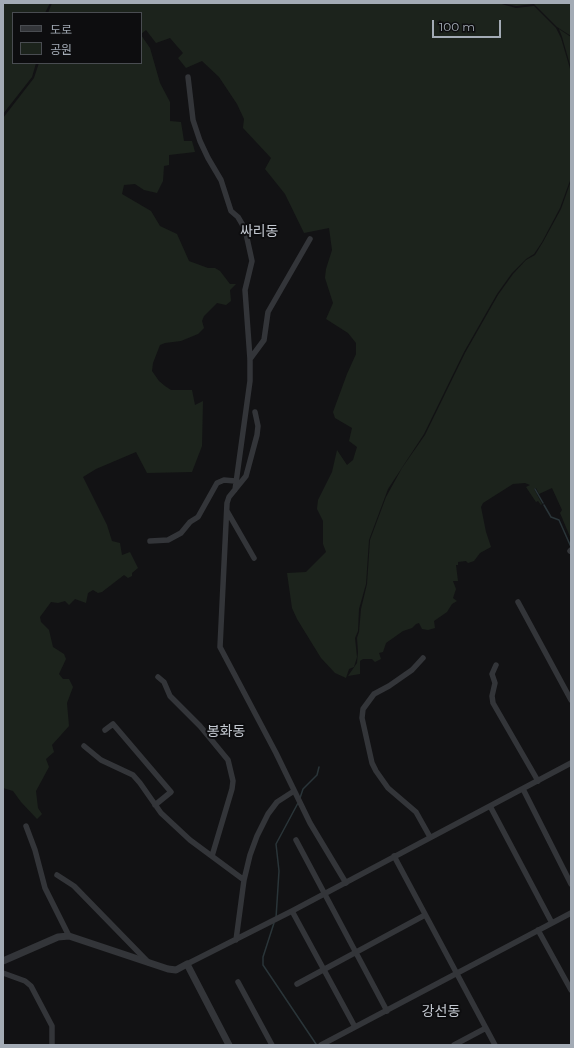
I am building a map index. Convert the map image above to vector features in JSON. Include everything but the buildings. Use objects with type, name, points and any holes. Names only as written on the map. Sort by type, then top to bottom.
[{"type":"street","points":[[188,77],[193,120],[200,141],[221,180],[231,210],[238,216],[245,229],[252,261],[245,290],[250,359],[246,413],[235,481],[235,490]]},
{"type":"street","points":[[250,359],[264,340],[268,312],[310,239]]},
{"type":"street","points":[[255,412],[258,426],[257,434],[246,476],[229,497],[220,647],[276,752],[299,803],[346,882]]},
{"type":"street","points":[[150,541],[168,540],[181,533],[190,522],[198,517],[217,483],[224,480],[235,481]]},
{"type":"street","points":[[227,511],[254,558]]},
{"type":"street","points":[[518,602],[571,700]]},
{"type":"street","points":[[423,658],[412,670],[389,686],[374,694],[363,709],[362,718],[372,763],[376,771],[388,788],[416,812],[430,837]]},
{"type":"street","points":[[496,665],[492,674],[495,683],[492,696],[493,703],[538,781]]},
{"type":"street","points":[[158,677],[164,682],[170,696],[200,726],[228,760],[233,781],[232,789],[212,856]]},
{"type":"street","points":[[105,730],[113,724],[171,792],[155,805]]},
{"type":"street","points":[[84,746],[101,760],[133,775],[161,813],[190,840],[244,880]]},
{"type":"street","points":[[3,961],[58,937],[68,936],[168,970],[176,970],[292,911],[571,763]]},
{"type":"street","points":[[523,789],[571,884]]},
{"type":"street","points":[[236,940],[244,880],[250,855],[268,814],[277,802],[294,791]]},
{"type":"street","points":[[490,806],[552,923]]},
{"type":"street","points":[[26,826],[35,850],[45,888],[68,936]]},
{"type":"street","points":[[296,840],[387,1011]]},
{"type":"street","points":[[394,856],[495,1045]]},
{"type":"street","points":[[57,875],[74,886],[150,963]]},
{"type":"street","points":[[292,911],[355,1027]]},
{"type":"street","points":[[321,1045],[571,913]]},
{"type":"street","points":[[297,984],[425,915]]},
{"type":"street","points":[[538,930],[571,990]]},
{"type":"street","points":[[187,964],[229,1045]]},
{"type":"street","points":[[3,973],[25,981],[31,986],[52,1026],[52,1045]]},
{"type":"street","points":[[238,982],[272,1045]]},
{"type":"street","points":[[454,1045],[486,1028]]},
{"type":"green space","points":[[3,3],[50,3],[46,12],[12,12],[12,64],[36,64],[32,77],[3,114]]},
{"type":"green space","points":[[52,3],[498,3],[516,8],[534,6],[556,28],[561,38],[571,72],[571,178],[560,208],[542,242],[534,254],[526,259],[512,273],[497,294],[464,352],[424,434],[388,489],[369,540],[366,584],[359,609],[358,631],[355,638],[357,657],[354,667],[349,669],[346,678],[335,673],[321,658],[297,619],[292,608],[287,573],[306,572],[326,552],[323,544],[323,521],[317,509],[318,500],[332,472],[337,450],[347,465],[353,460],[357,447],[349,441],[352,428],[335,418],[333,412],[356,354],[356,343],[348,333],[326,319],[333,303],[325,278],[326,269],[332,250],[329,228],[304,233],[285,194],[265,169],[271,158],[243,128],[244,119],[237,104],[219,77],[202,61],[186,68],[178,58],[183,53],[170,38],[156,43],[146,30],[142,33],[142,12],[48,12]]},
{"type":"green space","points":[[501,3],[571,3],[571,36],[557,27],[534,4],[516,6]]},
{"type":"green space","points":[[559,29],[571,37],[571,68],[562,37]]},
{"type":"green space","points":[[142,36],[150,48],[160,83],[170,102],[170,121],[181,122],[184,141],[192,141],[195,152],[169,155],[169,165],[164,166],[163,181],[157,193],[144,190],[135,184],[124,185],[122,194],[151,211],[160,226],[177,234],[189,261],[208,268],[215,268],[220,271],[230,284],[236,284],[230,290],[231,301],[226,305],[217,303],[204,316],[202,321],[204,328],[198,334],[181,341],[160,345],[153,363],[152,371],[159,381],[165,386],[171,390],[192,390],[195,405],[203,401],[202,446],[192,472],[147,473],[136,452],[96,469],[83,477],[107,525],[112,541],[120,543],[122,555],[130,552],[138,568],[132,573],[132,576],[128,578],[124,575],[102,592],[98,593],[93,590],[88,593],[86,603],[75,599],[69,605],[65,601],[58,603],[51,602],[40,617],[41,622],[49,630],[53,647],[64,654],[66,659],[59,674],[63,679],[69,679],[73,687],[67,703],[69,726],[52,745],[54,752],[46,759],[49,767],[36,791],[38,808],[42,814],[37,819],[13,791],[3,788],[3,118],[34,78],[39,64],[142,64]]},
{"type":"green space","points":[[571,181],[571,539],[560,513],[562,510],[552,488],[539,494],[536,488],[534,489],[542,504],[541,505],[538,501],[536,502],[526,487],[530,485],[525,483],[513,484],[483,503],[481,507],[486,532],[491,547],[480,553],[474,561],[468,563],[466,561],[458,562],[458,565],[456,565],[458,581],[453,581],[456,589],[453,598],[457,601],[452,604],[447,612],[434,621],[435,628],[428,630],[422,629],[419,623],[412,628],[403,631],[386,643],[383,652],[379,653],[381,659],[375,662],[372,659],[363,659],[360,661],[360,674],[348,676],[357,663],[357,638],[361,609],[367,584],[370,540],[386,497],[402,468],[425,435],[465,353],[498,295],[513,274],[526,260],[535,255],[543,242],[561,209]]},
{"type":"waterway","points":[[535,489],[543,503]]},
{"type":"waterway","points":[[544,505],[551,517],[559,520],[571,547]]},
{"type":"waterway","points":[[300,798],[303,789],[317,775],[319,767]]},
{"type":"waterway","points":[[276,918],[279,871],[276,844],[298,803]]},
{"type":"waterway","points":[[274,923],[263,957],[263,965],[316,1044]]},
{"type":"district","name":"싸리동","points":[[259,232]]},
{"type":"district","name":"봉화동","points":[[226,732]]},
{"type":"district","name":"강선동","points":[[441,1012]]}]
